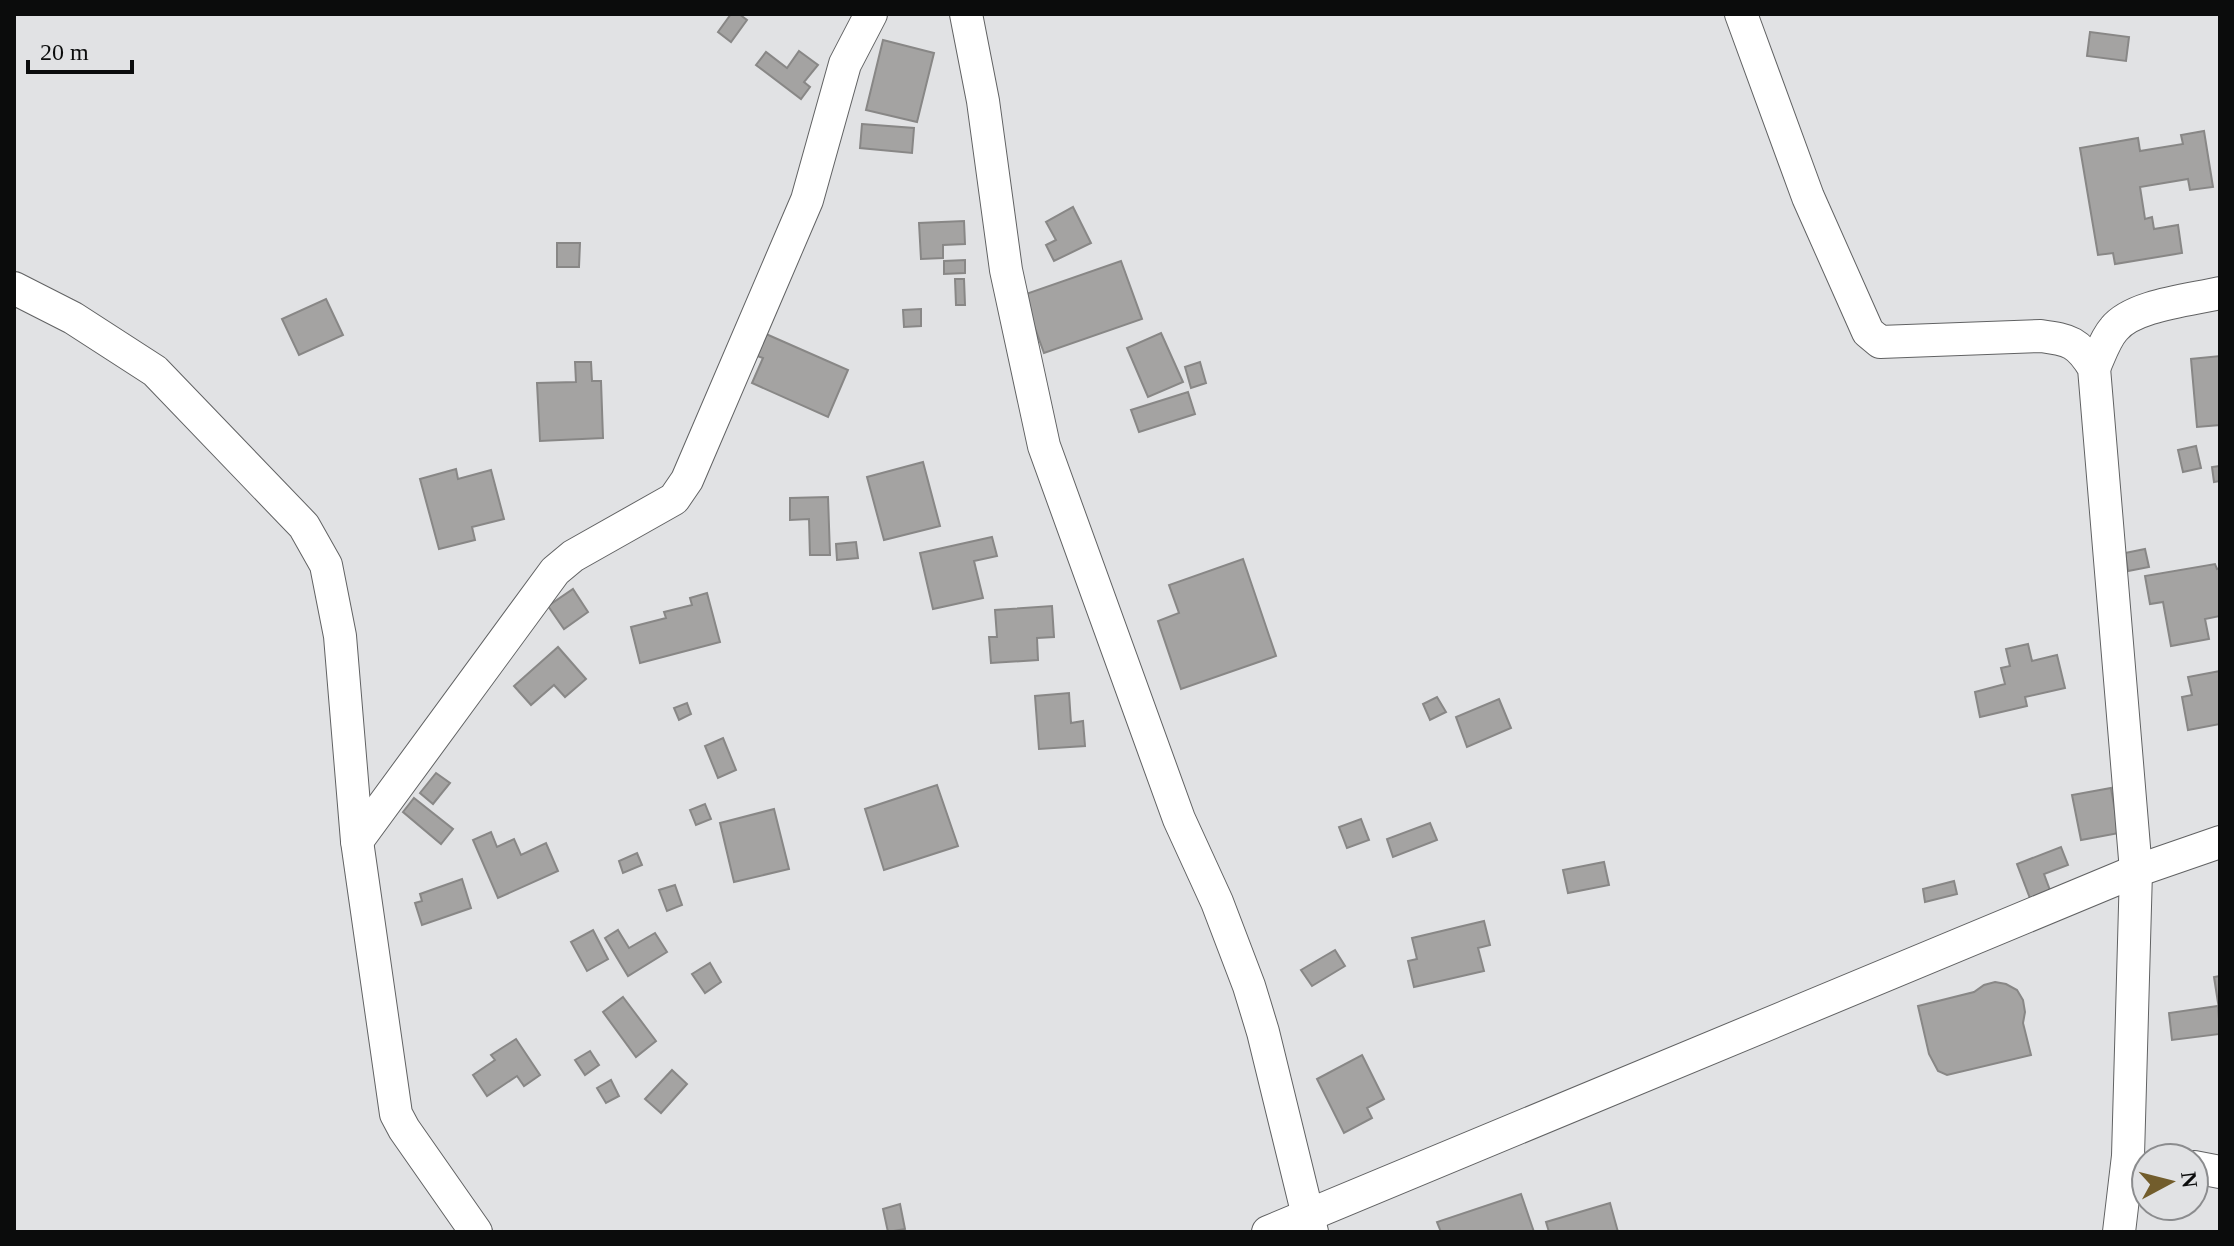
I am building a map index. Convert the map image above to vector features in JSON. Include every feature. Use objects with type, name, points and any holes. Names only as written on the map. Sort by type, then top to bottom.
[{"type":"street","points":[[357,841],[555,571],[573,556],[674,499],[687,480],[807,200],[845,64],[871,14]]},
{"type":"street","points":[[966,14],[983,101],[1006,270],[1044,446],[1179,819],[1217,902],[1249,986],[1310,1223]]},
{"type":"street","points":[[1741,14],[1808,197],[1868,332],[1880,342],[2041,336],[2068,339],[2084,351],[2094,368],[2136,871],[2137,1142]]},
{"type":"street","points":[[14,288],[73,318],[155,371],[304,526],[326,565],[340,636],[357,841],[396,1114],[476,1232]]},
{"type":"street","points":[[2094,368],[2113,330],[2123,321],[2143,311],[2220,293]]},
{"type":"street","points":[[1268,1232],[1310,1223],[2136,871],[2220,842]]},
{"type":"street","points":[[2119,1232],[2130,1187]]},
{"type":"building","points":[[731,14],[739,14],[747,20],[731,42],[718,32]]},
{"type":"building","points":[[2090,32],[2129,37],[2126,61],[2087,56]]},
{"type":"building","points":[[883,40],[934,53],[917,122],[866,110]]},
{"type":"building","points":[[799,51],[818,65],[804,82],[810,87],[801,99],[756,65],[766,52],[787,68]]},
{"type":"building","points":[[862,124],[914,128],[912,153],[860,148]]},
{"type":"building","points":[[2204,131],[2213,187],[2190,190],[2188,179],[2140,187],[2145,219],[2152,217],[2154,229],[2178,225],[2182,253],[2115,264],[2113,253],[2098,255],[2080,148],[2138,138],[2140,151],[2183,144],[2181,135]]},
{"type":"building","points":[[1073,207],[1091,243],[1054,261],[1046,245],[1056,240],[1046,222]]},
{"type":"building","points":[[964,221],[965,244],[943,245],[943,258],[921,259],[919,223]]},
{"type":"building","points":[[557,243],[580,243],[579,267],[557,267]]},
{"type":"building","points":[[965,260],[965,273],[944,274],[944,261]]},
{"type":"building","points":[[1121,261],[1142,319],[1044,353],[1023,295]]},
{"type":"building","points":[[955,279],[964,279],[965,305],[956,305]]},
{"type":"building","points":[[326,299],[343,335],[299,355],[282,319]]},
{"type":"building","points":[[921,309],[921,326],[904,327],[903,310]]},
{"type":"building","points":[[1161,333],[1183,382],[1148,397],[1127,348]]},
{"type":"building","points":[[766,334],[848,370],[828,417],[752,383],[763,358],[757,356]]},
{"type":"building","points":[[2220,356],[2220,425],[2197,427],[2191,359]]},
{"type":"building","points":[[575,362],[591,362],[592,381],[601,381],[603,438],[540,441],[537,383],[576,382]]},
{"type":"building","points":[[1200,362],[1206,383],[1191,388],[1185,367]]},
{"type":"building","points":[[1188,392],[1195,414],[1139,432],[1131,410]]},
{"type":"building","points":[[2196,446],[2201,468],[2183,472],[2178,450]]},
{"type":"building","points":[[923,462],[940,526],[884,540],[867,477]]},
{"type":"building","points":[[2220,466],[2220,481],[2214,482],[2212,467]]},
{"type":"building","points":[[456,469],[458,479],[491,470],[504,519],[472,527],[475,540],[439,549],[420,479]]},
{"type":"building","points":[[828,497],[830,555],[810,555],[809,519],[790,520],[790,498]]},
{"type":"building","points":[[992,537],[997,556],[974,561],[983,598],[933,609],[920,553]]},
{"type":"building","points":[[856,542],[858,558],[837,560],[836,544]]},
{"type":"building","points":[[2145,549],[2149,567],[2128,571],[2125,553]]},
{"type":"building","points":[[1243,559],[1276,656],[1181,689],[1158,621],[1179,613],[1169,585]]},
{"type":"building","points":[[2215,564],[2217,569],[2220,568],[2220,616],[2205,619],[2209,639],[2171,646],[2163,602],[2150,604],[2145,576]]},
{"type":"building","points":[[573,589],[588,612],[564,629],[548,606]]},
{"type":"building","points":[[707,593],[720,642],[640,663],[631,627],[666,618],[664,612],[692,605],[690,598]]},
{"type":"building","points":[[1052,606],[1054,637],[1037,638],[1038,660],[991,663],[989,637],[997,637],[995,610]]},
{"type":"building","points":[[2028,644],[2032,661],[2057,655],[2065,688],[2025,697],[2027,706],[1980,717],[1975,692],[2005,684],[2001,668],[2010,666],[2006,649]]},
{"type":"building","points":[[558,647],[586,679],[565,697],[554,685],[531,705],[514,686]]},
{"type":"building","points":[[2220,671],[2220,724],[2188,730],[2182,697],[2192,695],[2188,677]]},
{"type":"building","points":[[1069,693],[1071,723],[1083,721],[1085,746],[1039,749],[1035,696]]},
{"type":"building","points":[[1437,697],[1446,712],[1430,720],[1423,704]]},
{"type":"building","points":[[1499,699],[1511,728],[1467,747],[1456,717]]},
{"type":"building","points":[[687,703],[691,714],[679,720],[674,708]]},
{"type":"building","points":[[723,738],[736,770],[718,778],[705,746]]},
{"type":"building","points":[[436,773],[450,783],[433,804],[420,793]]},
{"type":"building","points":[[937,785],[958,846],[884,870],[865,809]]},
{"type":"building","points":[[2111,788],[2119,833],[2081,840],[2072,795]]},
{"type":"building","points":[[414,798],[453,829],[441,844],[403,812]]},
{"type":"building","points":[[705,804],[711,819],[696,825],[690,810]]},
{"type":"building","points":[[774,809],[789,869],[734,882],[720,823]]},
{"type":"building","points":[[1361,819],[1369,840],[1347,848],[1339,827]]},
{"type":"building","points":[[1430,823],[1437,840],[1393,857],[1387,839]]},
{"type":"building","points":[[491,832],[497,847],[514,839],[521,855],[546,843],[558,871],[498,898],[473,840]]},
{"type":"building","points":[[2061,847],[2068,865],[2044,874],[2051,893],[2031,901],[2017,864]]},
{"type":"building","points":[[637,853],[642,865],[623,873],[619,861]]},
{"type":"building","points":[[1604,862],[1609,885],[1568,893],[1563,870]]},
{"type":"building","points":[[462,879],[471,908],[422,925],[415,903],[422,901],[420,894]]},
{"type":"building","points":[[1954,881],[1957,894],[1925,902],[1923,889]]},
{"type":"building","points":[[675,885],[682,905],[667,911],[659,890]]},
{"type":"building","points":[[1484,921],[1490,945],[1478,948],[1484,971],[1414,987],[1408,961],[1417,959],[1412,938]]},
{"type":"building","points":[[593,930],[608,959],[587,971],[571,942]]},
{"type":"building","points":[[618,930],[629,948],[655,933],[667,952],[628,976],[605,938]]},
{"type":"building","points":[[1335,950],[1345,966],[1312,986],[1301,970]]},
{"type":"building","points":[[710,963],[721,982],[705,993],[692,974]]},
{"type":"building","points":[[2220,976],[2220,1009],[2219,1009],[2214,977]]},
{"type":"building","points":[[1995,982],[2017,990],[2023,1000],[2023,1023],[2031,1055],[1947,1075],[1938,1071],[1929,1054],[1918,1006],[1974,992]]},
{"type":"building","points":[[623,997],[656,1041],[636,1057],[603,1012]]},
{"type":"building","points":[[2218,1006],[2220,1034],[2172,1040],[2169,1013]]},
{"type":"building","points":[[516,1039],[540,1075],[524,1086],[517,1076],[487,1096],[473,1075],[495,1060],[491,1055]]},
{"type":"building","points":[[590,1051],[599,1065],[585,1075],[575,1060]]},
{"type":"building","points":[[1362,1055],[1384,1099],[1367,1108],[1372,1118],[1344,1133],[1317,1079]]},
{"type":"building","points":[[672,1070],[687,1084],[661,1113],[645,1099]]},
{"type":"building","points":[[611,1080],[619,1096],[606,1103],[597,1088]]},
{"type":"building","points":[[1521,1194],[1534,1232],[1441,1232],[1437,1222]]},
{"type":"building","points":[[1610,1203],[1618,1232],[1549,1232],[1546,1222]]},
{"type":"building","points":[[900,1204],[905,1229],[888,1232],[883,1209]]}]
